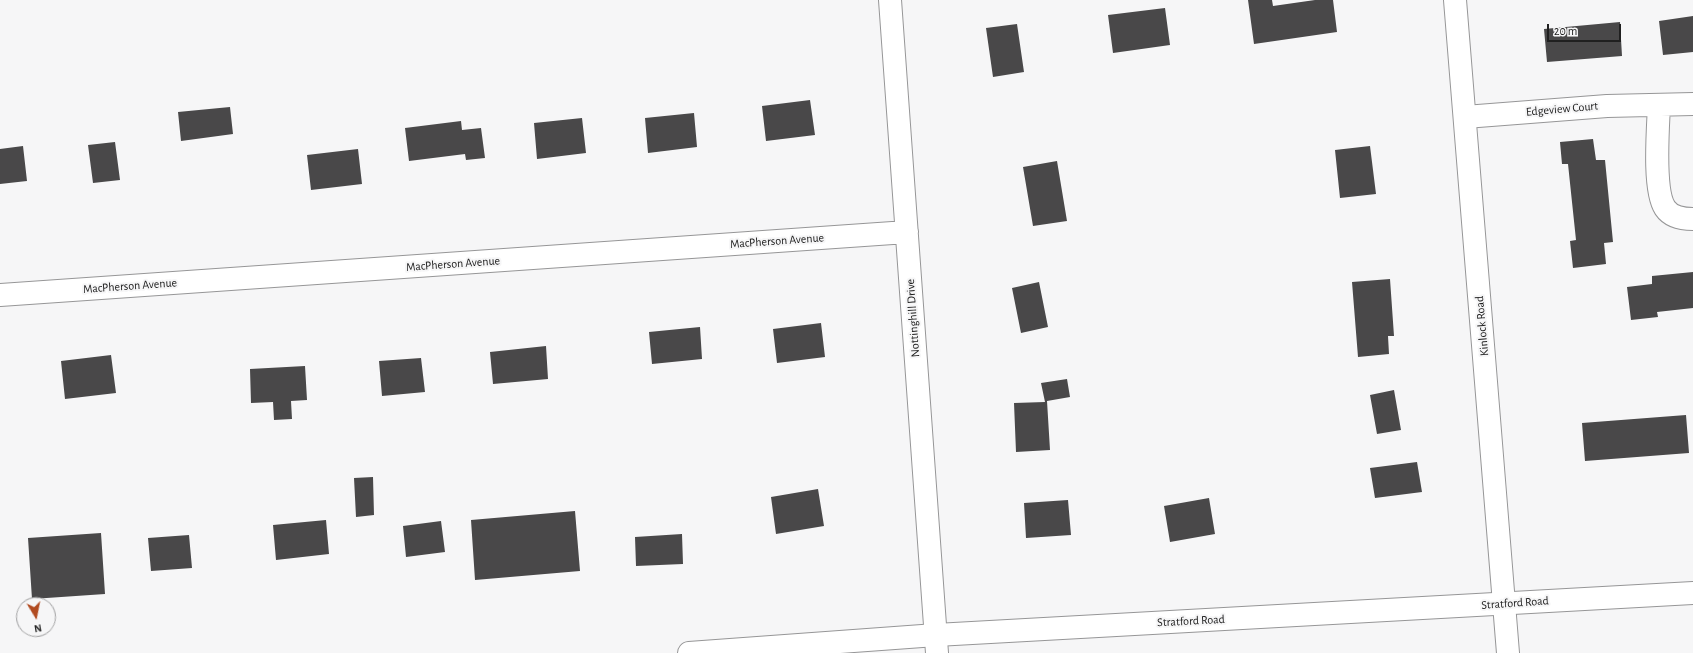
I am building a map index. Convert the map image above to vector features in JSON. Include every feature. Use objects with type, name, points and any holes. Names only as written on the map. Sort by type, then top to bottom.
[{"type":"street","name":"Nottinghill Drive","points":[[890,0],[936,644]]},
{"type":"street","name":"Kinlock Road","points":[[1455,0],[1508,653]]},
{"type":"street","name":"Edgeview Court","points":[[1465,117],[1607,106],[1693,104]]},
{"type":"street","points":[[1659,105],[1659,189],[1666,209],[1682,219],[1693,219]]},
{"type":"street","name":"MacPherson Avenue","points":[[0,295],[907,232]]},
{"type":"street","name":"Stratford Road","points":[[689,653],[936,644],[1505,604],[1693,593]]},
{"type":"building","points":[[1248,0],[1272,0],[1273,6],[1315,0],[1333,0],[1337,32],[1254,44]]},
{"type":"building","points":[[1165,8],[1170,45],[1113,53],[1108,15]]},
{"type":"building","points":[[1693,16],[1693,52],[1663,55],[1659,21]]},
{"type":"building","points":[[1620,22],[1622,56],[1547,62],[1544,29]]},
{"type":"building","points":[[1017,24],[1024,72],[993,77],[986,28]]},
{"type":"building","points":[[810,100],[815,135],[766,141],[762,106]]},
{"type":"building","points":[[230,107],[233,134],[181,141],[178,112]]},
{"type":"building","points":[[694,113],[697,147],[648,153],[645,118]]},
{"type":"building","points":[[582,118],[586,153],[537,159],[534,123]]},
{"type":"building","points":[[461,121],[462,130],[481,128],[485,158],[466,160],[465,154],[409,161],[405,128]]},
{"type":"building","points":[[1593,139],[1596,160],[1605,160],[1613,242],[1604,243],[1606,264],[1573,268],[1570,241],[1576,240],[1568,164],[1562,164],[1560,142]]},
{"type":"building","points":[[115,142],[120,180],[93,183],[88,145]]},
{"type":"building","points":[[23,146],[27,181],[0,184],[0,149]]},
{"type":"building","points":[[1370,146],[1376,194],[1340,198],[1335,150]]},
{"type":"building","points":[[358,149],[362,184],[311,190],[307,155]]},
{"type":"building","points":[[1057,161],[1067,221],[1033,226],[1023,167]]},
{"type":"building","points":[[1693,272],[1693,308],[1657,312],[1658,317],[1631,320],[1627,287],[1652,284],[1652,276]]},
{"type":"building","points":[[1390,279],[1394,336],[1388,336],[1389,354],[1358,357],[1352,282]]},
{"type":"building","points":[[1039,282],[1048,327],[1021,333],[1012,288]]},
{"type":"building","points":[[821,323],[825,357],[777,363],[773,329]]},
{"type":"building","points":[[700,327],[702,359],[652,364],[649,332]]},
{"type":"building","points":[[546,346],[548,379],[493,384],[490,352]]},
{"type":"building","points":[[111,355],[116,393],[65,399],[61,361]]},
{"type":"building","points":[[421,358],[425,392],[382,396],[379,361]]},
{"type":"building","points":[[305,366],[307,400],[291,401],[292,419],[274,420],[273,402],[251,403],[250,369]]},
{"type":"building","points":[[1067,379],[1070,397],[1047,401],[1050,450],[1016,452],[1014,403],[1045,402],[1041,383]]},
{"type":"building","points":[[1394,390],[1401,430],[1377,434],[1370,395]]},
{"type":"building","points":[[1686,415],[1689,453],[1585,461],[1582,423]]},
{"type":"building","points":[[1417,462],[1422,492],[1375,498],[1370,468]]},
{"type":"building","points":[[373,477],[374,515],[356,517],[354,478]]},
{"type":"building","points":[[818,489],[824,526],[776,534],[771,497]]},
{"type":"building","points":[[1209,498],[1215,534],[1170,542],[1164,506]]},
{"type":"building","points":[[1068,500],[1071,535],[1026,538],[1024,503]]},
{"type":"building","points":[[575,511],[580,571],[475,580],[471,520]]},
{"type":"building","points":[[326,520],[329,554],[276,560],[273,525]]},
{"type":"building","points":[[441,521],[445,552],[406,557],[403,526]]},
{"type":"building","points":[[101,533],[105,594],[56,597],[32,597],[28,538]]},
{"type":"building","points":[[682,534],[683,564],[636,566],[635,537]]},
{"type":"building","points":[[189,535],[192,568],[151,571],[148,538]]}]
